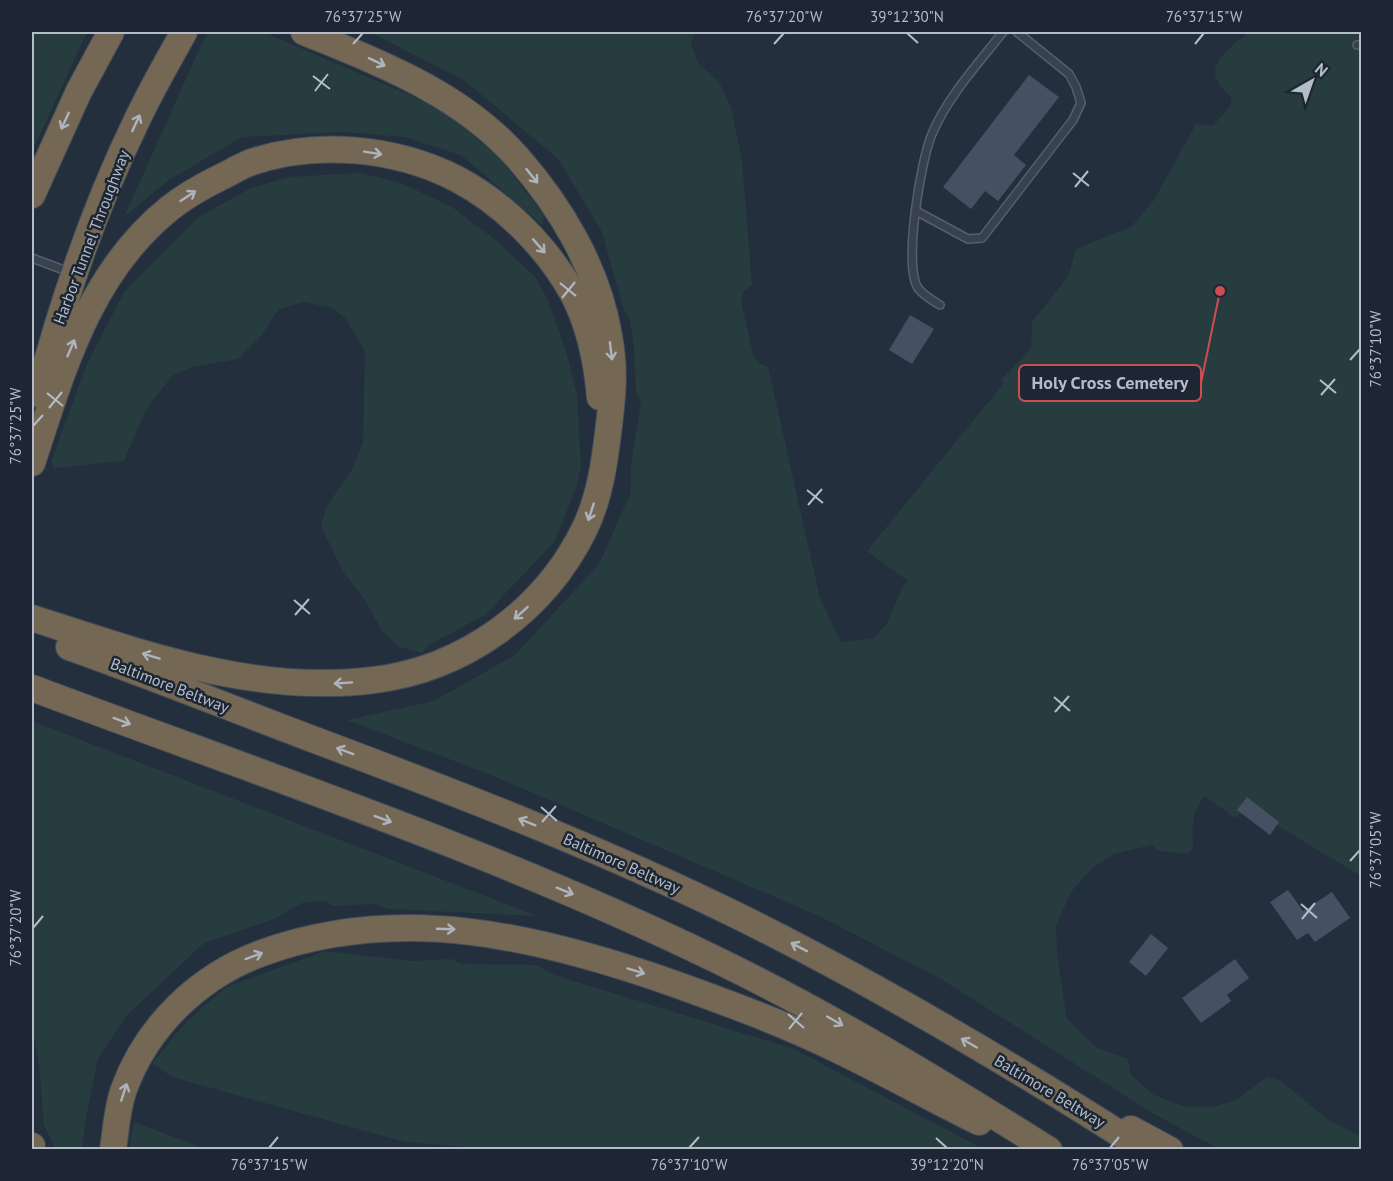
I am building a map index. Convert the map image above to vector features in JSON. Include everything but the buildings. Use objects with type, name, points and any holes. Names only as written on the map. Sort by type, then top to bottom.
[{"type":"highway","points":[[32,195],[79,91],[111,32]]},
{"type":"highway","name":"Harbor Tunnel Throughway","points":[[32,418],[55,330],[96,214],[137,121],[183,32]]},
{"type":"highway","points":[[32,618],[74,640],[234,676],[282,683],[325,684],[376,680],[418,671],[455,657],[494,636],[545,590],[568,558],[585,528],[599,486],[606,455],[614,378],[609,335],[599,294],[585,258],[567,224],[516,155],[458,104],[372,60],[304,32]]},
{"type":"highway","points":[[32,463],[65,363],[83,320],[108,276],[138,237],[171,207],[203,186],[249,163],[289,153],[328,149],[372,152],[416,163],[457,179],[491,201],[524,228],[546,254],[573,293],[587,332],[598,379],[606,455]]},
{"type":"highway","name":"Baltimore Beltway","points":[[32,634],[74,640],[599,851],[738,916],[845,971],[1007,1064],[1145,1149]]},
{"type":"highway","points":[[32,688],[435,838],[591,902],[716,960],[825,1015],[941,1082],[1049,1149]]},
{"type":"highway","points":[[113,1149],[124,1089],[141,1056],[161,1024],[182,1001],[207,981],[236,963],[278,947],[329,935],[420,928],[463,930],[513,937],[580,954],[720,1000],[837,1049],[930,1098],[1035,1149]]},
{"type":"highway","points":[[1007,1064],[1170,1149]]},
{"type":"lane","points":[[940,305],[917,287],[913,272],[912,243],[922,164],[932,134],[952,99],[1003,32]]},
{"type":"lane","points":[[916,211],[968,239],[982,238],[1073,120],[1081,103],[1069,75],[1017,32]]},
{"type":"lane","points":[[32,258],[75,274]]},
{"type":"green space","points":[[32,32],[87,32],[32,152]]},
{"type":"green space","points":[[207,32],[263,32],[442,109],[495,153],[544,215],[542,225],[461,155],[405,137],[343,132],[242,137],[169,180],[124,217]]},
{"type":"green space","points":[[370,32],[695,32],[691,43],[698,63],[719,82],[731,107],[742,160],[752,285],[744,291],[741,301],[753,354],[758,363],[768,367],[820,598],[841,642],[874,638],[888,622],[902,588],[908,581],[867,551],[1003,384],[1001,380],[1031,349],[1032,322],[1069,275],[1076,249],[1131,227],[1154,200],[1196,124],[1213,126],[1230,106],[1232,98],[1220,86],[1215,76],[1218,61],[1223,55],[1249,32],[1361,32],[1361,876],[1247,807],[1235,818],[1205,796],[1195,814],[1193,848],[1187,854],[1159,851],[1152,845],[1113,854],[1090,870],[1071,892],[1056,926],[1057,955],[1067,1019],[1097,1048],[1128,1059],[1131,1075],[1154,1095],[1183,1106],[1212,1107],[1234,1101],[1267,1077],[1281,1081],[1326,1118],[1361,1137],[1361,1149],[1219,1149],[1154,1114],[941,979],[821,917],[491,775],[347,720],[434,701],[515,655],[599,564],[631,492],[631,464],[641,402],[636,391],[630,319],[624,310],[602,232],[558,159],[465,81]]},
{"type":"green space","points":[[361,173],[401,183],[452,207],[497,241],[535,277],[547,298],[566,351],[577,395],[581,467],[576,488],[555,541],[485,615],[429,645],[422,653],[399,647],[382,631],[363,597],[343,572],[321,526],[327,506],[351,471],[363,443],[365,351],[345,318],[332,308],[304,302],[279,309],[261,336],[238,359],[192,367],[172,376],[146,410],[124,461],[54,468],[51,462],[87,364],[124,292],[200,216],[251,188],[289,177]]},
{"type":"green space","points":[[32,721],[537,916],[388,909],[374,904],[334,906],[324,901],[302,903],[274,919],[204,943],[126,1016],[98,1059],[82,1149],[55,1149],[44,1125],[39,1064],[32,1027]]},
{"type":"green space","points":[[325,951],[411,961],[451,959],[461,964],[537,965],[551,974],[794,1049],[983,1149],[470,1149],[405,1142],[172,1077],[152,1063],[187,1021],[227,987]]},
{"type":"green space","points":[[134,1122],[206,1149],[129,1149]]},
{"type":"place","name":"Holy Cross Cemetery","points":[[1220,291]]}]
